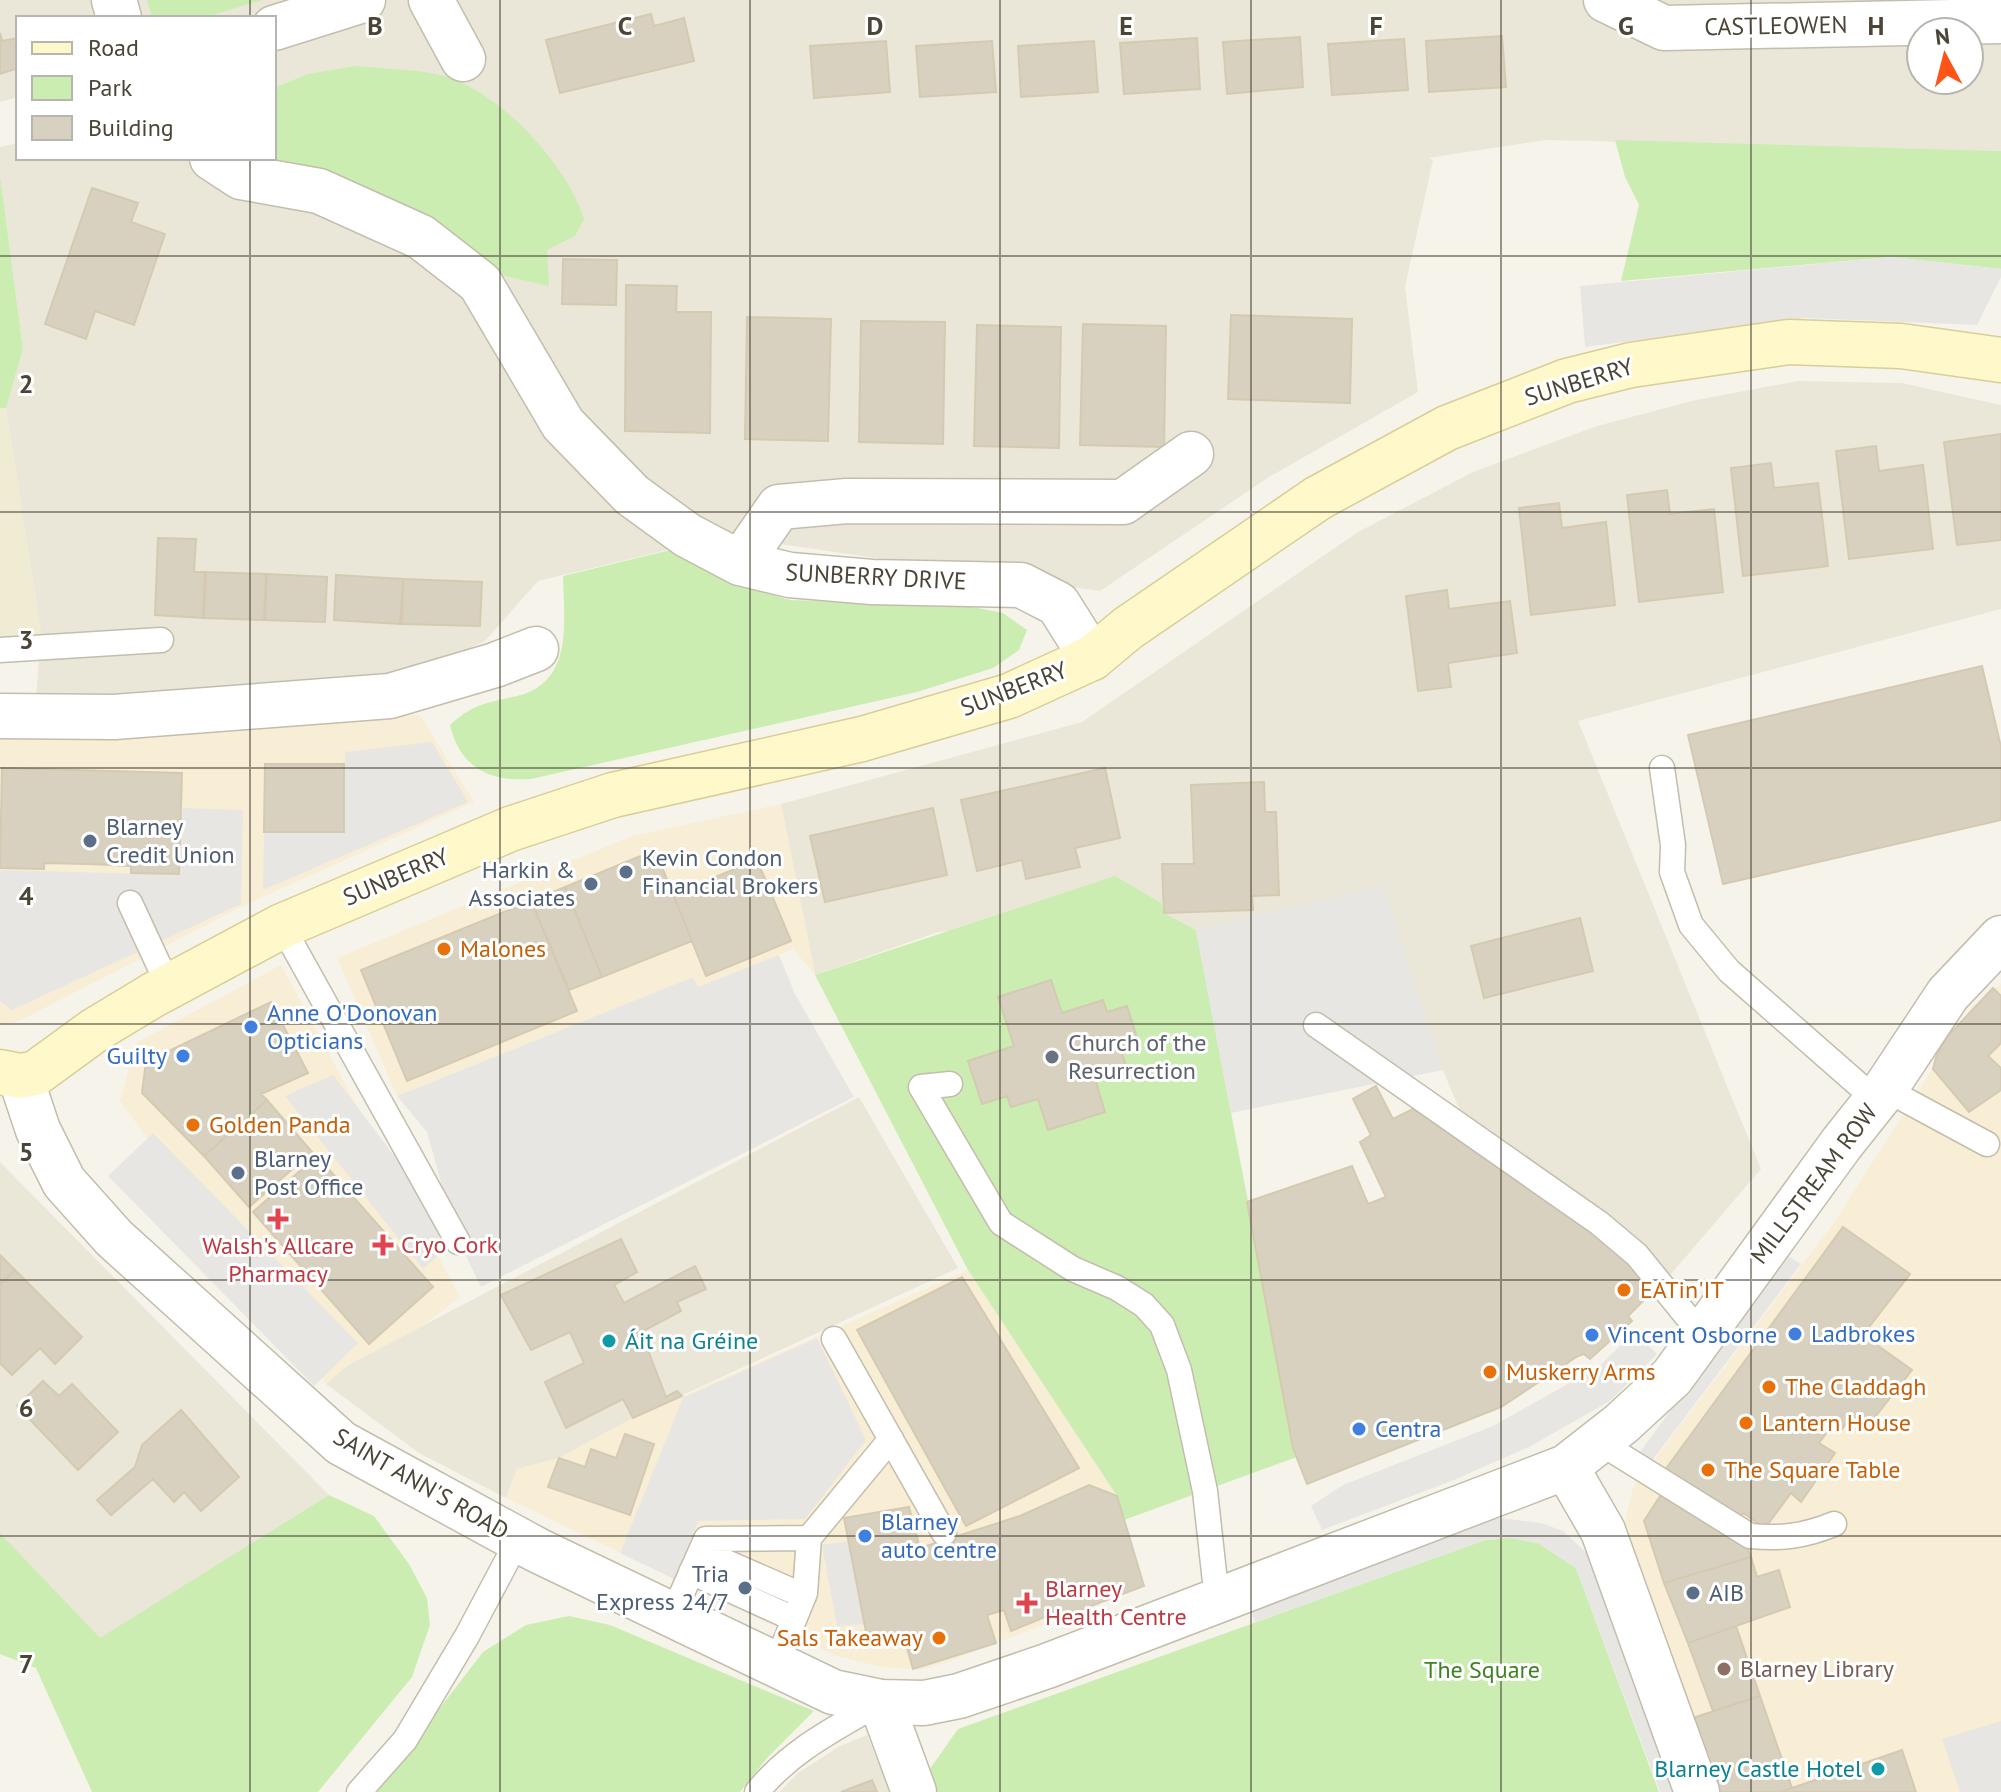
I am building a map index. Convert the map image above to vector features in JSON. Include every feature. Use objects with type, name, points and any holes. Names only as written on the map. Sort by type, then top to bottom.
[{"type":"main road","name":"SUNBERRY","points":[[10,1074],[49,1066],[95,1030],[282,926],[510,829],[613,795],[862,739],[1009,696],[1092,658],[1128,628],[1318,498],[1447,428],[1567,381],[1661,359],[1789,342],[1901,346],[2001,360]]},
{"type":"street","points":[[276,27],[363,0]]},
{"type":"street","points":[[431,0],[463,59]]},
{"type":"street","name":"CASTLEOWEN","points":[[1606,0],[1664,28],[2001,21]]},
{"type":"street","name":"SUNBERRY DRIVE","points":[[215,160],[241,177],[319,191],[421,237],[480,283],[563,424],[632,495],[687,535],[740,563],[790,575],[872,582],[1021,585],[1058,604],[1092,658]]},
{"type":"street","points":[[740,563],[779,507],[847,501],[1123,502],[1191,454]]},
{"type":"street","points":[[0,716],[114,717],[390,696],[495,665],[536,649]]},
{"type":"street","name":"MILLSTREAM ROW","points":[[1595,1444],[1672,1377],[1881,1094],[1948,994],[2001,938]]},
{"type":"street","name":"SAINT ANN'S ROAD","points":[[10,1074],[64,1182],[114,1238],[341,1443],[518,1540],[672,1616],[833,1692],[881,1702]]},
{"type":"street","points":[[914,1792],[881,1702],[924,1703],[959,1696],[1217,1600],[1595,1444],[1603,1531],[1697,1792]]},
{"type":"lane","points":[[0,650],[161,640]]},
{"type":"lane","points":[[1662,768],[1673,845],[1672,872],[1691,925],[1729,971],[1881,1094],[1987,1144]]},
{"type":"lane","points":[[130,903],[169,987]]},
{"type":"lane","points":[[282,926],[458,1242]]},
{"type":"lane","points":[[1316,1025],[1599,1223],[1637,1255],[1702,1335]]},
{"type":"lane","points":[[950,1084],[921,1087],[1001,1223],[1073,1269],[1117,1288],[1144,1305],[1162,1325],[1179,1370],[1205,1491],[1217,1600]]},
{"type":"lane","points":[[834,1339],[944,1533]]},
{"type":"lane","points":[[776,1664],[804,1596],[809,1538],[891,1439]]},
{"type":"lane","points":[[1595,1444],[1750,1536],[1777,1538],[1807,1535],[1834,1524]]},
{"type":"lane","points":[[672,1616],[706,1539],[809,1538]]},
{"type":"lane","points":[[359,1792],[405,1740],[467,1636],[518,1540]]},
{"type":"lane","points":[[696,1561],[804,1596]]},
{"type":"lane","points":[[696,1561],[794,1619]]},
{"type":"lane","points":[[757,1792],[787,1760],[881,1702]]},
{"type":"shaded area","points":[[0,0],[2001,0],[2001,151],[1546,140],[1428,158],[1433,160],[1405,287],[1418,392],[1269,477],[1100,591],[726,536],[538,581],[485,641],[388,686],[36,698],[41,634],[6,408],[23,349],[0,175],[0,147],[16,143],[16,160],[276,160],[276,16],[16,16],[16,98],[0,102]]},
{"type":"shaded area","points":[[1891,257],[2001,269],[2001,277],[1977,325],[1806,318],[1585,347],[1580,286]]},
{"type":"shaded area","points":[[1798,381],[1902,383],[2001,405],[2001,609],[1578,721],[1761,1169],[1666,1280],[1463,1118],[1439,1061],[1382,887],[1196,930],[1164,913],[938,932],[815,975],[781,804],[1082,722],[1358,532],[1473,472],[1597,426],[1696,400]]},
{"type":"shaded area","points":[[0,408],[6,408],[41,634],[0,638]]},
{"type":"shaded area","points":[[420,715],[474,802],[249,903],[21,1020],[0,1025],[0,734]]},
{"type":"shaded area","points":[[432,742],[468,802],[263,890],[264,832],[344,832],[345,752]]},
{"type":"shaded area","points":[[781,804],[815,975],[793,949],[698,988],[693,977],[397,1096],[337,958],[632,836]]},
{"type":"shaded area","points":[[182,808],[243,810],[241,904],[12,1010],[0,1001],[0,870],[180,875]]},
{"type":"shaded area","points":[[1383,886],[1443,1070],[1231,1113],[1196,930]]},
{"type":"shaded area","points":[[779,955],[795,994],[854,1097],[481,1287],[457,1238],[423,1269],[285,1096],[333,1075],[456,1237],[427,1132],[397,1096],[693,977],[698,987]]},
{"type":"shaded area","points":[[281,965],[460,1297],[421,1327],[348,1365],[326,1384],[120,1101],[136,1043]]},
{"type":"shaded area","points":[[2001,984],[2001,1792],[1720,1792],[1625,1522],[1633,1488],[1835,1221],[1972,1007]]},
{"type":"shaded area","points":[[859,1097],[958,1268],[633,1418],[559,1458],[517,1469],[506,1498],[419,1453],[326,1384],[348,1365]]},
{"type":"shaded area","points":[[153,1133],[358,1343],[314,1386],[108,1176]]},
{"type":"shaded area","points":[[0,1162],[329,1495],[100,1639],[0,1533]]},
{"type":"shaded area","points":[[1785,1254],[1801,1264],[1651,1462],[1640,1452]]},
{"type":"shaded area","points":[[968,1270],[1117,1496],[1144,1586],[945,1663],[920,1670],[882,1667],[836,1656],[506,1498],[517,1469],[559,1458],[633,1418]]},
{"type":"shaded area","points":[[1635,1332],[1657,1354],[1610,1401],[1529,1447],[1454,1480],[1322,1530],[1311,1506],[1343,1485],[1493,1426],[1598,1367]]},
{"type":"shaded area","points":[[817,1338],[866,1440],[805,1519],[698,1521],[674,1579],[620,1553],[683,1398]]},
{"type":"shaded area","points":[[1500,1518],[1541,1523],[1563,1531],[1591,1557],[1681,1792],[1660,1792],[1576,1568],[1538,1543],[1510,1538],[1485,1540],[1255,1622],[1246,1597],[1476,1521]]},
{"type":"shaded area","points":[[849,1541],[865,1624],[837,1626],[822,1545]]},
{"type":"shaded area","points":[[2001,1721],[2001,1792],[1960,1792],[1942,1739]]},
{"type":"shaded area","points":[[867,1735],[890,1792],[779,1792],[798,1773],[840,1746]]},
{"type":"green space","points":[[147,0],[262,0],[210,16],[151,16]]},
{"type":"green space","points":[[356,66],[426,72],[458,81],[504,110],[545,151],[562,174],[584,219],[575,236],[547,250],[549,286],[492,273],[238,160],[276,160],[276,87],[308,74]]},
{"type":"green space","points":[[1615,140],[2001,151],[2001,269],[1891,257],[1621,281],[1639,205],[1625,177]]},
{"type":"green space","points":[[0,175],[23,349],[6,408],[0,408]]},
{"type":"green space","points":[[683,547],[728,581],[790,600],[968,606],[1003,613],[1027,630],[1019,650],[993,668],[917,692],[531,779],[490,775],[469,762],[461,752],[450,725],[481,705],[535,689],[548,678],[557,664],[564,630],[563,576]]},
{"type":"green space","points":[[1115,876],[1161,903],[1164,913],[1196,930],[1297,1457],[1124,1520],[1117,1496],[968,1270],[815,975]]},
{"type":"green space","points":[[329,1495],[374,1516],[409,1564],[427,1598],[430,1625],[412,1677],[318,1792],[92,1792],[36,1668],[0,1654],[0,1533],[100,1638]]},
{"type":"green space","name":"The Square","points":[[1510,1538],[1538,1543],[1576,1568],[1659,1792],[933,1792],[927,1773],[958,1729],[1485,1540]]},
{"type":"green space","points":[[569,1616],[610,1625],[814,1711],[767,1758],[740,1792],[375,1792],[483,1652],[526,1625]]},
{"type":"building","points":[[651,14],[654,26],[684,18],[694,61],[560,93],[546,40]]},
{"type":"building","points":[[0,33],[2,41],[16,38],[16,69],[0,74]]},
{"type":"building","points":[[1502,36],[1506,87],[1429,92],[1426,41]]},
{"type":"building","points":[[1300,37],[1303,87],[1227,94],[1223,42]]},
{"type":"building","points":[[1197,38],[1200,89],[1124,94],[1120,43]]},
{"type":"building","points":[[1404,39],[1408,90],[1332,95],[1328,44]]},
{"type":"building","points":[[886,41],[890,92],[814,98],[810,46]]},
{"type":"building","points":[[992,41],[996,92],[920,97],[916,46]]},
{"type":"building","points":[[1094,41],[1098,92],[1021,97],[1018,46]]},
{"type":"building","points":[[92,188],[138,203],[131,222],[165,234],[134,325],[95,311],[86,339],[45,324]]},
{"type":"building","points":[[563,259],[617,260],[616,305],[562,304]]},
{"type":"building","points":[[626,285],[677,286],[676,312],[711,312],[710,433],[625,431]]},
{"type":"building","points":[[1231,315],[1352,319],[1350,403],[1228,399]]},
{"type":"building","points":[[747,317],[831,319],[828,441],[745,439]]},
{"type":"building","points":[[861,321],[945,322],[943,444],[859,442]]},
{"type":"building","points":[[1083,324],[1166,326],[1164,447],[1080,445]]},
{"type":"building","points":[[977,325],[1061,327],[1059,448],[974,446]]},
{"type":"building","points":[[2001,434],[2001,540],[1957,545],[1944,442]]},
{"type":"building","points":[[1876,446],[1879,471],[1923,465],[1933,549],[1849,559],[1836,451]]},
{"type":"building","points":[[1771,463],[1774,488],[1818,483],[1828,566],[1743,576],[1731,468]]},
{"type":"building","points":[[1667,490],[1670,514],[1714,509],[1723,592],[1639,602],[1627,495]]},
{"type":"building","points":[[1559,503],[1562,528],[1606,522],[1615,605],[1531,615],[1519,508]]},
{"type":"building","points":[[158,538],[196,539],[194,572],[205,572],[203,618],[155,615]]},
{"type":"building","points":[[206,572],[266,574],[264,620],[204,618]]},
{"type":"building","points":[[267,574],[327,577],[325,622],[265,620]]},
{"type":"building","points":[[336,575],[403,579],[400,624],[334,620]]},
{"type":"building","points":[[403,579],[482,582],[480,626],[402,624]]},
{"type":"building","points":[[1447,590],[1449,609],[1510,601],[1517,653],[1448,663],[1451,687],[1418,691],[1406,596]]},
{"type":"building","points":[[1982,666],[2001,747],[2001,820],[1723,884],[1688,735]]},
{"type":"building","points":[[265,764],[344,764],[344,832],[264,832]]},
{"type":"building","name":"Blarney Credit Union","points":[[2,768],[182,773],[179,874],[131,873],[131,866],[88,864],[44,863],[44,869],[0,868]]},
{"type":"building","points":[[1105,768],[1120,838],[1075,848],[1080,867],[1026,879],[1022,860],[977,871],[961,800]]},
{"type":"building","points":[[1264,782],[1265,812],[1276,812],[1279,895],[1252,896],[1253,910],[1164,913],[1162,864],[1194,864],[1191,785]]},
{"type":"building","points":[[933,808],[947,875],[825,902],[810,836]]},
{"type":"building","points":[[655,850],[692,941],[602,977],[565,887]]},
{"type":"building","points":[[757,860],[791,941],[706,976],[673,894]]},
{"type":"building","points":[[565,887],[602,977],[569,990],[531,901]]},
{"type":"building","points":[[531,901],[577,1011],[407,1081],[361,970]]},
{"type":"building","points":[[1580,918],[1593,971],[1484,998],[1471,946]]},
{"type":"building","name":"Church of the Resurrection","points":[[1051,980],[1062,1013],[1103,1000],[1107,1012],[1127,1006],[1140,1047],[1122,1053],[1127,1069],[1095,1079],[1105,1112],[1048,1130],[1038,1099],[1011,1107],[1007,1096],[982,1104],[968,1061],[1014,1046],[998,997]]},
{"type":"building","points":[[1993,988],[2001,996],[2001,1043],[1988,1056],[2001,1068],[2001,1090],[1969,1112],[1933,1069],[1946,1038]]},
{"type":"building","points":[[271,1002],[308,1073],[261,1094],[267,1100],[204,1156],[142,1093],[146,1062]]},
{"type":"building","points":[[1376,1086],[1393,1119],[1415,1108],[1634,1257],[1648,1296],[1628,1316],[1632,1321],[1590,1359],[1584,1354],[1578,1356],[1501,1407],[1307,1484],[1293,1448],[1247,1202],[1352,1166],[1368,1204],[1386,1197],[1360,1142],[1371,1135],[1353,1099]]},
{"type":"building","points":[[267,1100],[312,1152],[249,1207],[204,1156]]},
{"type":"building","points":[[317,1156],[433,1287],[369,1344],[253,1212]]},
{"type":"building","points":[[1843,1227],[1910,1274],[1863,1335],[1912,1370],[1868,1426],[1852,1415],[1840,1432],[1831,1427],[1819,1443],[1835,1453],[1801,1502],[1791,1493],[1765,1528],[1743,1513],[1736,1519],[1665,1470]]},
{"type":"building","name":"Áit na Gréine","points":[[621,1239],[637,1272],[614,1285],[624,1303],[695,1266],[706,1289],[677,1302],[681,1311],[641,1332],[666,1397],[677,1391],[682,1396],[633,1418],[623,1399],[566,1428],[545,1382],[584,1363],[570,1332],[531,1350],[501,1295]]},
{"type":"building","points":[[0,1255],[15,1270],[0,1285]]},
{"type":"building","points":[[15,1270],[82,1337],[55,1364],[40,1348],[12,1375],[0,1363],[0,1285]]},
{"type":"building","points":[[962,1277],[1079,1468],[966,1526],[857,1330]]},
{"type":"building","points":[[43,1381],[59,1396],[72,1384],[118,1432],[78,1470],[17,1406]]},
{"type":"building","points":[[181,1410],[239,1477],[201,1511],[184,1492],[174,1502],[153,1479],[111,1515],[97,1500],[135,1467],[142,1445]]},
{"type":"building","points":[[625,1434],[654,1444],[630,1515],[548,1487],[559,1458],[585,1467],[591,1449],[616,1458]]},
{"type":"building","points":[[1089,1485],[1117,1496],[1144,1586],[1065,1616],[1057,1612],[1011,1631],[1004,1610],[987,1615],[996,1643],[913,1669],[903,1634],[866,1632],[844,1518],[909,1507],[920,1548],[1020,1516]]},
{"type":"building","points":[[1664,1490],[1742,1535],[1751,1557],[1664,1583],[1644,1521]]},
{"type":"building","points":[[1751,1557],[1757,1577],[1779,1570],[1790,1607],[1688,1643],[1664,1583]]},
{"type":"building","name":"Blarney Library","points":[[1736,1626],[1760,1696],[1713,1711],[1688,1643]]},
{"type":"building","points":[[1760,1696],[1792,1788],[1780,1792],[1719,1792],[1693,1718]]},
{"type":"building","name":"Blarney Castle Hotel","points":[[1902,1750],[1916,1792],[1780,1792],[1792,1788]]},
{"type":"building","points":[[872,1780],[877,1792],[841,1792]]},
{"type":"place","name":"Blarney Credit Union","points":[[90,841]]},
{"type":"place","name":"Kevin Condon Financial Brokers","points":[[626,872]]},
{"type":"place","name":"Harkin & Associates","points":[[591,884]]},
{"type":"place","name":"Malones","points":[[444,949]]},
{"type":"place","name":"Anne O'Donovan Opticians","points":[[251,1027]]},
{"type":"place","name":"Guilty","points":[[183,1056]]},
{"type":"place","name":"Church of the Resurrection","points":[[1052,1057]]},
{"type":"place","name":"Golden Panda","points":[[193,1125]]},
{"type":"place","name":"Blarney Post Office","points":[[238,1173]]},
{"type":"place","name":"Walsh's Allcare Pharmacy","points":[[278,1219]]},
{"type":"place","name":"Cryo Cork","points":[[383,1245]]},
{"type":"place","name":"EATin'IT","points":[[1624,1290]]},
{"type":"place","name":"Ladbrokes","points":[[1795,1334]]},
{"type":"place","name":"Vincent Osborne","points":[[1592,1335]]},
{"type":"place","name":"Áit na Gréine","points":[[609,1341]]},
{"type":"place","name":"Muskerry Arms","points":[[1490,1372]]},
{"type":"place","name":"The Claddagh","points":[[1769,1387]]},
{"type":"place","name":"Lantern House","points":[[1746,1423]]},
{"type":"place","name":"Centra","points":[[1359,1429]]},
{"type":"place","name":"The Square Table","points":[[1708,1470]]},
{"type":"place","name":"Blarney auto centre","points":[[865,1536]]},
{"type":"place","name":"Tria Express 24/7","points":[[745,1588]]},
{"type":"place","name":"AIB","points":[[1693,1593]]},
{"type":"place","name":"Blarney Health Centre","points":[[1027,1603]]},
{"type":"place","name":"Sals Takeaway","points":[[939,1638]]},
{"type":"place","name":"Blarney Library","points":[[1724,1669]]},
{"type":"place","name":"Blarney Castle Hotel","points":[[1878,1769]]}]
